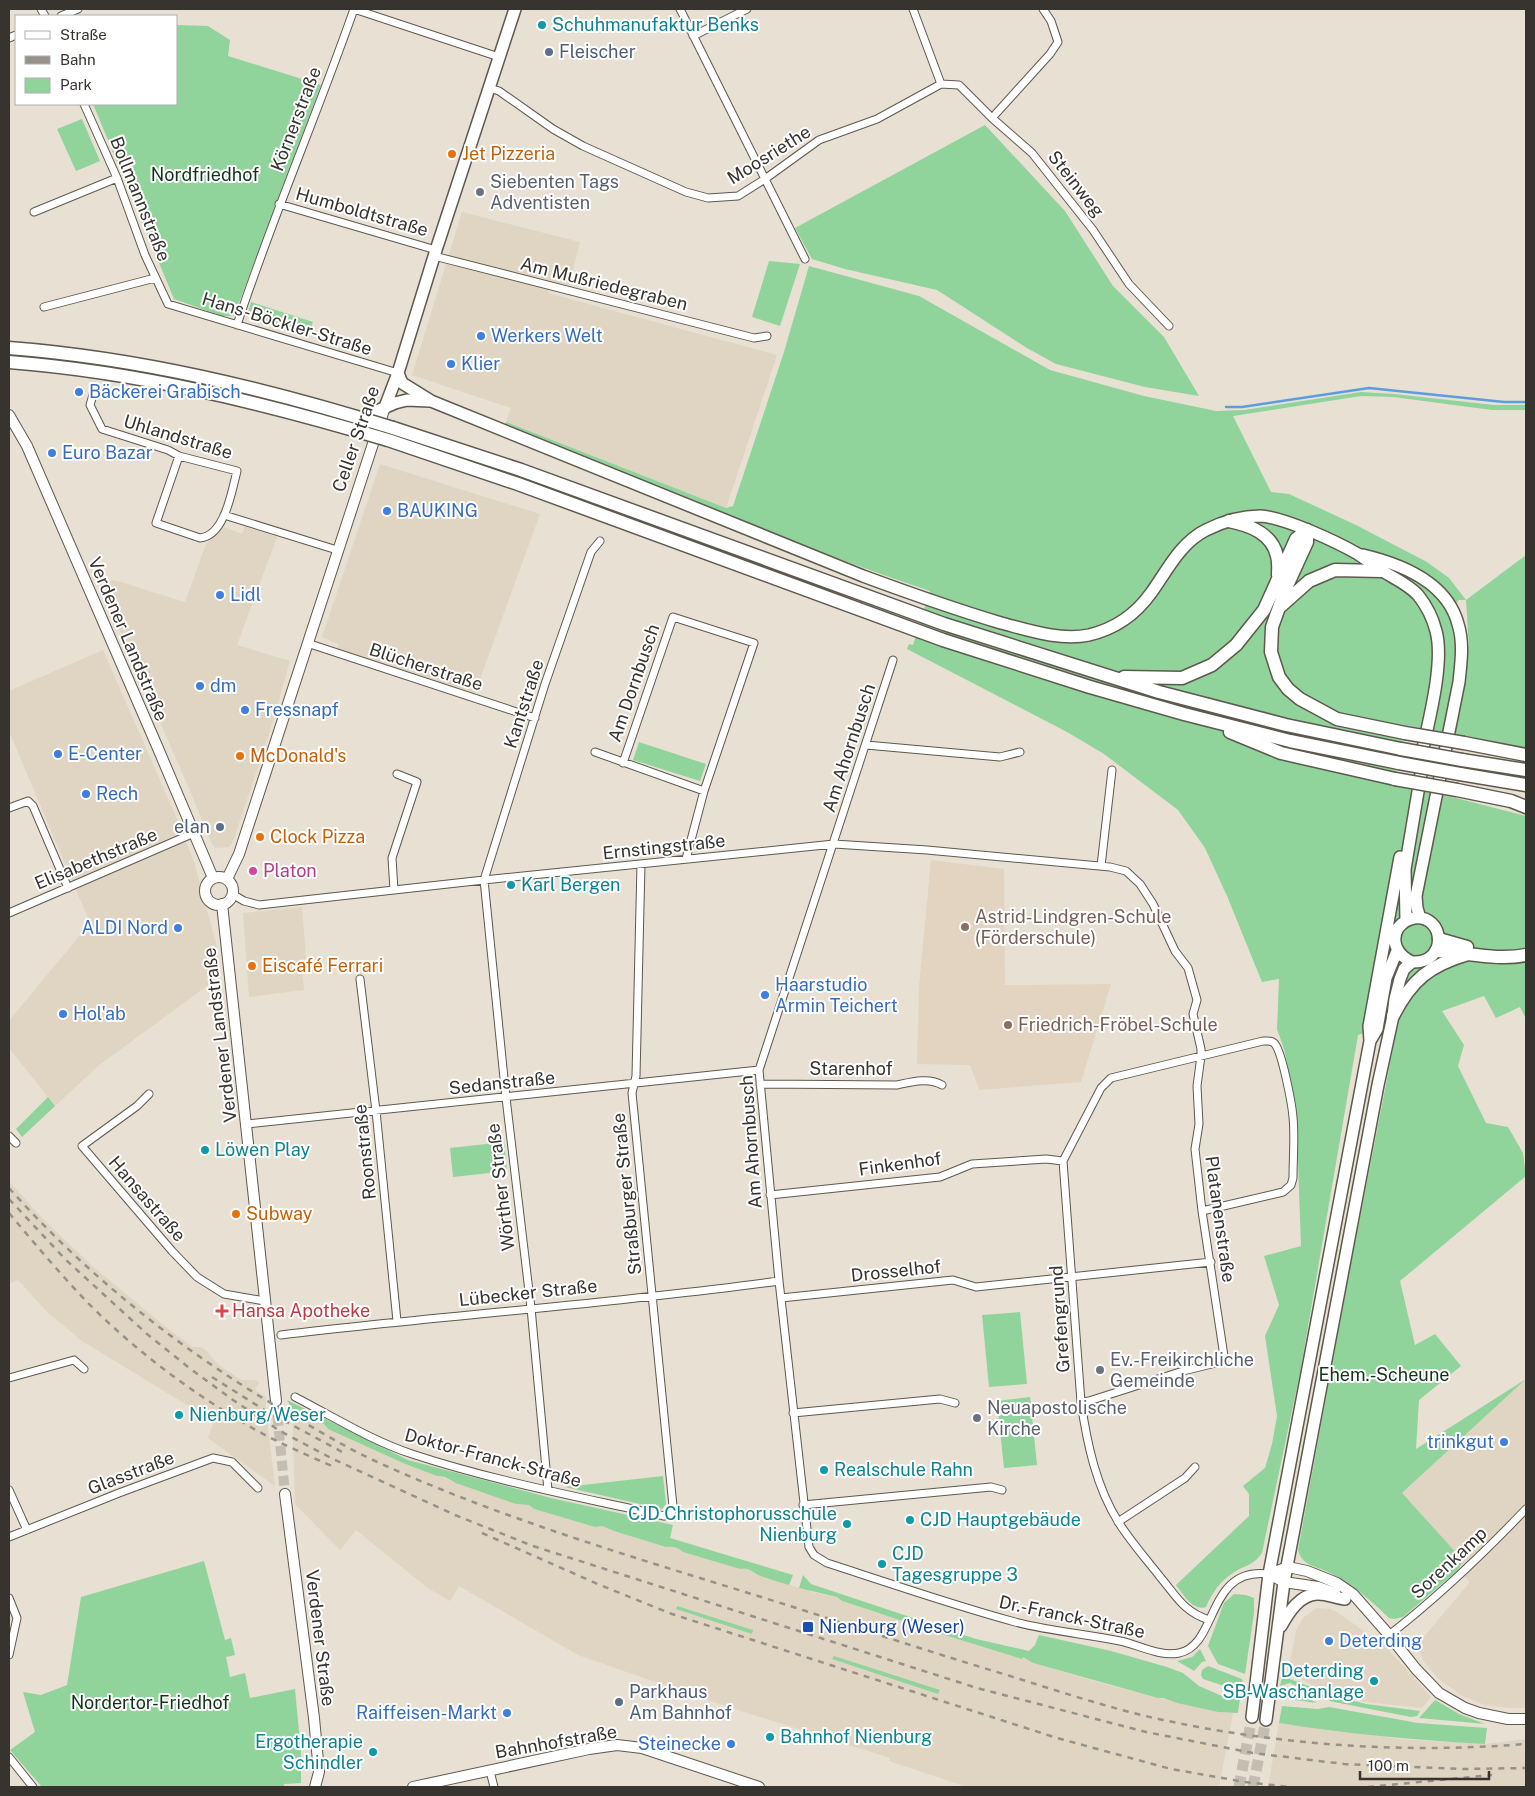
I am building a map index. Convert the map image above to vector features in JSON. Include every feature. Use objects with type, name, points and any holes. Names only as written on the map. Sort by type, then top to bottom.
[{"type":"highway","points":[[9,348],[82,355],[197,375],[285,396],[393,428],[521,470],[927,618],[1159,692],[1235,712],[1401,749],[1526,770]]},
{"type":"highway","points":[[9,362],[136,377],[283,410],[388,440],[518,484],[943,640],[1090,687],[1184,714],[1290,740],[1399,763],[1526,785]]},
{"type":"highway","points":[[1229,521],[1251,527],[1272,542],[1277,556],[1279,579]]},
{"type":"highway","points":[[1104,675],[1182,678],[1212,665],[1236,645],[1264,610],[1296,539],[1307,530]]},
{"type":"highway","points":[[1307,530],[1308,542],[1286,588],[1272,627],[1271,652],[1279,677],[1288,689],[1300,699],[1337,719],[1526,755]]},
{"type":"highway","points":[[1281,606],[1309,581],[1334,570],[1382,571]]},
{"type":"highway","points":[[1184,714],[1281,753],[1395,779],[1511,801],[1526,807]]},
{"type":"highway","points":[[1439,939],[1483,950],[1514,952],[1526,950]]},
{"type":"highway","points":[[1436,952],[1513,958],[1526,955]]},
{"type":"highway","points":[[1393,1016],[1409,989],[1420,977],[1438,965],[1468,954]]},
{"type":"main road","name":"Celler Straße","points":[[227,879],[239,854],[337,550],[398,373],[515,9]]},
{"type":"main road","points":[[9,355],[100,364],[142,371],[235,391],[328,415],[361,418],[407,400],[431,401]]},
{"type":"main road","points":[[398,373],[402,383],[431,401],[921,598],[1022,628],[1060,636],[1087,635],[1105,630],[1126,619],[1139,608],[1183,548],[1194,538],[1206,530],[1244,517],[1260,516],[1275,518],[1307,530],[1357,554],[1401,581],[1417,594],[1436,629],[1439,646],[1437,673],[1420,762],[1415,773],[1368,1026],[1370,1041],[1269,1574],[1252,1716]]},
{"type":"main road","name":"Verdener Landstraße","points":[[9,415],[27,446],[213,878]]},
{"type":"main road","points":[[1357,554],[1386,561],[1418,575],[1444,596],[1459,625],[1462,653],[1459,682],[1416,896],[1416,908],[1420,918]]},
{"type":"main road","points":[[1406,921],[1405,869],[1421,774],[1420,762]]},
{"type":"main road","points":[[213,878],[227,879],[232,886],[232,894],[229,901],[222,904],[213,904],[205,894],[207,883],[213,878]]},
{"type":"main road","name":"Verdener Landstraße","points":[[222,904],[276,1401]]},
{"type":"main road","points":[[1266,1720],[1284,1582],[1340,1278],[1395,999],[1404,969],[1412,962],[1426,960],[1436,952],[1439,939],[1435,927],[1420,918],[1406,921],[1397,931],[1395,944],[1397,951],[1401,956],[1412,962]]},
{"type":"main road","points":[[1370,1041],[1377,1029],[1386,978],[1397,951]]},
{"type":"main road","name":"Verdener Straße","points":[[285,1494],[314,1718],[319,1772],[315,1787]]},
{"type":"main road","points":[[1269,1574],[1288,1568],[1307,1571],[1337,1583],[1352,1594],[1425,1679],[1440,1693],[1453,1702],[1494,1717],[1526,1719]]},
{"type":"main road","points":[[1269,1574],[1284,1582],[1318,1587],[1338,1594],[1369,1613]]},
{"type":"main road","points":[[1279,1629],[1289,1612],[1297,1603],[1308,1596],[1317,1594],[1346,1599]]},
{"type":"main road","name":"Bahnhofstraße","points":[[413,1787],[589,1749],[628,1745],[674,1757],[742,1785],[759,1787]]},
{"type":"street","points":[[63,15],[78,9]]},
{"type":"street","points":[[354,9],[499,57]]},
{"type":"street","name":"Körnerstraße","points":[[237,325],[279,204],[318,108],[354,9]]},
{"type":"street","points":[[680,9],[805,259]]},
{"type":"street","points":[[693,36],[747,9]]},
{"type":"street","points":[[913,9],[941,84]]},
{"type":"street","points":[[992,118],[1050,54],[1058,42],[1051,20],[1043,9]]},
{"type":"street","name":"Steinweg","points":[[941,84],[959,84],[992,118],[1032,153],[1093,230],[1129,284],[1169,326]]},
{"type":"street","name":"Moosriethe","points":[[489,88],[499,91],[553,129],[583,146],[686,192],[708,198],[738,196],[766,179],[819,140],[876,119],[941,84]]},
{"type":"street","name":"Bollmannstraße","points":[[84,105],[117,178],[145,255],[168,304]]},
{"type":"street","points":[[34,212],[117,178]]},
{"type":"street","name":"Humboldtstraße","points":[[279,204],[435,253]]},
{"type":"street","name":"Am Mußriedegraben","points":[[435,253],[754,338],[767,336]]},
{"type":"street","points":[[44,307],[155,278]]},
{"type":"street","name":"Hans-Böckler-Straße","points":[[168,304],[398,373]]},
{"type":"street","name":"Uhlandstraße","points":[[93,395],[90,405],[102,429],[168,450],[179,456],[237,471],[224,515]]},
{"type":"street","points":[[179,456],[156,523],[205,538],[222,523],[224,515],[337,550]]},
{"type":"street","name":"Kantstraße","points":[[484,880],[535,718],[591,552],[600,540]]},
{"type":"street","name":"Am Dornbusch","points":[[622,762],[673,617],[754,642],[704,791],[686,859]]},
{"type":"street","name":"Blücherstraße","points":[[307,643],[535,718]]},
{"type":"street","name":"Am Ahornbusch","points":[[810,1551],[807,1540],[778,1281],[759,1070],[894,660]]},
{"type":"street","points":[[866,745],[1000,757],[1020,752]]},
{"type":"street","name":"Am Dornbusch","points":[[595,752],[704,791]]},
{"type":"street","points":[[1101,866],[1112,770]]},
{"type":"street","points":[[394,890],[392,858],[418,782],[397,774]]},
{"type":"street","points":[[9,808],[28,801],[33,806],[68,888]]},
{"type":"street","name":"Elisabethstraße","points":[[9,913],[194,833]]},
{"type":"street","name":"Ernstingstraße","points":[[232,894],[244,901],[259,905],[834,844],[927,850],[1101,866],[1126,871],[1140,884],[1153,904],[1175,951],[1188,968],[1197,1000],[1193,1014],[1201,1056]]},
{"type":"street","name":"Straßburger Straße","points":[[641,864],[636,1076],[632,1093],[673,1506],[671,1513],[664,1516]]},
{"type":"street","name":"Wörther Straße","points":[[484,880],[506,1098],[531,1308],[548,1490]]},
{"type":"street","name":"Roonstraße","points":[[360,979],[376,1111],[397,1321]]},
{"type":"street","points":[[1063,1162],[1101,1088],[1111,1078],[1263,1041],[1270,1041],[1276,1044],[1285,1070],[1293,1116],[1293,1178],[1291,1185],[1283,1192],[1202,1212]]},
{"type":"street","name":"Platanenstraße","points":[[1081,1402],[1183,1371],[1220,1362],[1224,1356],[1202,1212],[1195,1148],[1199,1124],[1196,1086],[1201,1056]]},
{"type":"street","name":"Sedanstraße","points":[[247,1124],[759,1070]]},
{"type":"street","name":"Starenhof","points":[[760,1084],[897,1085],[910,1082],[935,1081],[942,1085]]},
{"type":"street","name":"Hansastraße","points":[[149,1094],[137,1106],[82,1146],[172,1251],[197,1277],[224,1294],[265,1301]]},
{"type":"street","points":[[9,1136],[16,1143]]},
{"type":"street","name":"Finkenhof","points":[[770,1195],[940,1177],[972,1164],[1046,1159],[1063,1162]]},
{"type":"street","name":"Grefengrund","points":[[1063,1162],[1073,1278],[1074,1330],[1081,1402],[1084,1424],[1097,1476],[1104,1496],[1118,1522],[1141,1553],[1189,1612],[1209,1620]]},
{"type":"street","name":"Drosselhof","points":[[781,1298],[953,1280],[976,1287],[1211,1262]]},
{"type":"street","name":"Lübecker Straße","points":[[281,1335],[778,1281]]},
{"type":"street","points":[[9,1378],[74,1360],[84,1369]]},
{"type":"street","name":"Doktor-Franck-Straße","points":[[295,1397],[366,1434],[410,1454],[481,1474],[664,1516]]},
{"type":"street","points":[[793,1413],[940,1399],[954,1403]]},
{"type":"street","name":"Glasstraße","points":[[9,1538],[213,1458],[232,1462],[258,1488]]},
{"type":"street","points":[[1118,1522],[1185,1478],[1195,1467]]},
{"type":"street","points":[[803,1505],[991,1487],[1002,1490]]},
{"type":"street","points":[[9,1490],[26,1530]]},
{"type":"street","name":"Sorenkamp","points":[[1389,1635],[1410,1619],[1476,1560],[1526,1510]]},
{"type":"street","name":"Dr.-Franck-Straße","points":[[810,1551],[818,1558],[827,1562],[1018,1623],[1120,1641],[1160,1653],[1172,1654],[1189,1650],[1198,1643],[1218,1600],[1234,1583],[1252,1575],[1269,1574]]},
{"type":"street","points":[[9,1598],[17,1618],[9,1655]]},
{"type":"street","points":[[9,1758],[33,1787]]},
{"type":"street","points":[[490,1771],[494,1787]]},
{"type":"shaded area","points":[[462,212],[580,242],[569,286],[552,282],[548,293],[777,355],[726,508],[506,422],[511,408],[412,375]]},
{"type":"shaded area","name":"BAUKING","points":[[380,464],[540,514],[475,693],[337,649],[338,644],[322,637]]},
{"type":"shaded area","points":[[245,526],[277,537],[237,645],[290,661],[270,731],[233,842],[229,847],[215,848],[99,583],[114,580],[185,602],[206,544],[224,527],[242,534]]},
{"type":"shaded area","points":[[103,650],[194,862],[217,947],[219,977],[98,1066],[55,1106],[9,1048],[9,1021],[90,923],[9,731],[9,691]]},
{"type":"shaded area","name":"Friedrich-Fröbel-Schule","points":[[931,860],[1004,869],[1005,985],[1111,984],[1081,1082],[979,1090],[970,1065],[917,1064],[919,986]]},
{"type":"shaded area","points":[[302,907],[306,959],[301,959],[304,990],[249,997],[243,913]]},
{"type":"shaded area","points":[[9,1181],[42,1218],[91,1265],[168,1329],[193,1347],[201,1347],[206,1350],[218,1364],[241,1380],[259,1382],[255,1390],[266,1397],[275,1486],[208,1438],[213,1424],[200,1413],[82,1341],[47,1312],[18,1280],[9,1284]]},
{"type":"shaded area","points":[[1526,1379],[1526,1708],[1509,1708],[1485,1705],[1462,1696],[1439,1679],[1424,1662],[1417,1645],[1470,1582],[1394,1501]]},
{"type":"shaded area","points":[[292,1410],[324,1424],[328,1429],[403,1463],[516,1504],[529,1505],[534,1509],[595,1527],[602,1526],[666,1547],[679,1548],[683,1552],[753,1571],[757,1575],[816,1593],[837,1597],[842,1601],[877,1613],[934,1628],[938,1633],[1022,1659],[1022,1657],[1033,1663],[1097,1682],[1158,1698],[1171,1699],[1177,1703],[1218,1712],[1233,1713],[1219,1787],[967,1787],[889,1761],[890,1758],[713,1702],[578,1655],[459,1586],[450,1601],[429,1589],[356,1530],[340,1550],[295,1504]]},
{"type":"shaded area","points":[[1316,1608],[1330,1609],[1337,1612],[1386,1647],[1431,1697],[1422,1708],[1366,1702],[1329,1693],[1290,1674],[1288,1672],[1296,1631],[1303,1618]]},
{"type":"shaded area","points":[[1279,1723],[1399,1739],[1485,1744],[1526,1739],[1526,1787],[1268,1787]]},
{"type":"green space","name":"Nordfriedhof","points":[[178,25],[208,26],[230,40],[228,56],[321,85],[234,316],[222,316],[174,299],[93,105],[178,105]]},
{"type":"green space","points":[[82,119],[100,161],[76,171],[57,129]]},
{"type":"green space","points":[[985,125],[1065,211],[1113,286],[1164,337],[1199,396],[1145,387],[1056,364],[1027,348],[937,290],[845,269],[812,259],[795,228]]},
{"type":"green space","points":[[769,261],[800,264],[780,326],[752,317]]},
{"type":"green space","name":"Ehem.-Scheune","points":[[809,266],[919,296],[1050,370],[1144,396],[1216,411],[1244,410],[1361,392],[1494,405],[1526,405],[1526,410],[1492,410],[1393,397],[1361,396],[1233,416],[1271,492],[1289,494],[1356,525],[1427,562],[1449,578],[1466,600],[1526,555],[1526,749],[1406,725],[1394,786],[1456,798],[1526,816],[1526,1019],[1520,1007],[1496,1018],[1484,996],[1442,1011],[1464,1045],[1458,1066],[1486,1123],[1508,1127],[1523,1153],[1526,1176],[1400,1281],[1415,1345],[1435,1334],[1461,1366],[1419,1400],[1416,1449],[1526,1379],[1402,1493],[1459,1556],[1462,1562],[1458,1570],[1403,1617],[1389,1618],[1368,1598],[1345,1581],[1310,1565],[1303,1559],[1298,1550],[1398,1023],[1358,1035],[1300,1373],[1262,1553],[1252,1563],[1228,1576],[1214,1592],[1206,1607],[1197,1607],[1189,1601],[1176,1585],[1249,1516],[1249,1494],[1243,1486],[1265,1468],[1272,1444],[1277,1416],[1265,1336],[1279,1305],[1264,1256],[1301,1246],[1296,1107],[1284,1049],[1277,1029],[1279,979],[1262,982],[1205,848],[1178,810],[1104,754],[1067,732],[907,649],[909,644],[913,645],[930,591],[823,553],[504,426],[506,422],[726,508],[733,506],[784,352]],"holes":[[[1459,600],[1466,600],[1469,648],[1463,620],[1456,603]]]},
{"type":"green space","points":[[251,302],[313,322],[308,336],[255,319],[255,317],[248,313]]},
{"type":"green space","points":[[639,742],[706,764],[700,781],[633,760]]},
{"type":"green space","points":[[48,1097],[55,1106],[22,1137],[16,1129]]},
{"type":"green space","points":[[504,1142],[507,1171],[453,1177],[450,1148]]},
{"type":"green space","points":[[1020,1312],[1027,1384],[989,1387],[982,1315]]},
{"type":"green space","points":[[1030,1397],[1037,1465],[1004,1468],[997,1401]]},
{"type":"green space","points":[[287,1400],[408,1460],[551,1498],[673,1525],[670,1538],[793,1575],[789,1585],[758,1575],[748,1569],[740,1569],[683,1552],[675,1547],[666,1547],[602,1526],[595,1527],[534,1509],[529,1505],[516,1504],[403,1463],[328,1429],[324,1424],[293,1411]]},
{"type":"green space","points":[[663,1476],[666,1504],[662,1509],[565,1487]]},
{"type":"green space","name":"Nordertor-Friedhof","points":[[204,1561],[225,1640],[231,1638],[235,1655],[226,1657],[230,1677],[245,1673],[250,1698],[295,1689],[301,1752],[301,1783],[284,1784],[284,1787],[42,1787],[10,1750],[35,1732],[23,1692],[41,1695],[67,1685],[81,1597]]},
{"type":"green space","points":[[803,1575],[811,1584],[976,1639],[1029,1651],[1035,1645],[1039,1635],[1111,1651],[1167,1667],[1183,1673],[1199,1686],[1222,1696],[1240,1698],[1238,1713],[1218,1712],[1158,1698],[1033,1663],[1023,1657],[1022,1659],[938,1633],[931,1627],[921,1627],[842,1601],[837,1597],[799,1588]]},
{"type":"green space","points":[[1234,1594],[1254,1598],[1254,1613],[1245,1674],[1218,1664],[1208,1646],[1224,1603]]},
{"type":"green space","points":[[677,1606],[753,1630],[752,1634],[676,1609]]},
{"type":"green space","points":[[1200,1649],[1206,1661],[1202,1662],[1194,1671],[1177,1661],[1192,1657]]},
{"type":"green space","points":[[834,1656],[940,1690],[938,1694],[832,1659]]},
{"type":"green space","points":[[1208,1666],[1242,1679],[1244,1686],[1229,1683],[1227,1687],[1203,1679],[1201,1675],[1202,1670]]},
{"type":"green space","points":[[1282,1676],[1324,1692],[1324,1697],[1322,1698],[1290,1683],[1280,1686]]},
{"type":"green space","points":[[1285,1690],[1290,1690],[1317,1703],[1295,1700],[1294,1695],[1282,1694]]},
{"type":"green space","points":[[1331,1695],[1366,1704],[1420,1711],[1417,1716],[1411,1717],[1329,1701]]},
{"type":"green space","points":[[1435,1700],[1459,1714],[1485,1724],[1419,1718]]},
{"type":"green space","points":[[1282,1706],[1318,1709],[1329,1707],[1418,1723],[1487,1728],[1485,1744],[1382,1736],[1279,1723]]},
{"type":"waterway","points":[[1226,407],[1242,407],[1369,388],[1504,402],[1526,402]]},
{"type":"tunnel","points":[[276,1401],[285,1494]]},
{"type":"tunnel","points":[[1239,1787],[1252,1717]]},
{"type":"tunnel","points":[[1253,1787],[1266,1720]]},
{"type":"railway","points":[[9,1188],[40,1221],[107,1284],[178,1341],[215,1367],[352,1450],[480,1505],[590,1543],[911,1645],[1118,1709],[1154,1718],[1246,1735],[1339,1745],[1433,1748],[1526,1744]]},
{"type":"railway","points":[[9,1199],[66,1260],[147,1334],[233,1400],[280,1431],[331,1458],[455,1515],[533,1546],[977,1688],[1146,1732],[1253,1753],[1344,1764],[1463,1769],[1526,1768]]},
{"type":"railway","points":[[9,1213],[89,1304],[145,1355],[206,1399],[249,1426],[280,1443],[334,1467]]},
{"type":"railway","points":[[212,1377],[266,1411],[346,1454]]},
{"type":"railway","points":[[482,1533],[600,1585],[672,1614],[1057,1738],[1171,1769],[1245,1782],[1289,1787]]},
{"type":"railway","points":[[1368,1787],[1492,1775]]},
{"type":"place","name":"Schuhmanufaktur Benks","points":[[542,25]]},
{"type":"place","name":"Fleischer","points":[[549,52]]},
{"type":"place","name":"Jet Pizzeria","points":[[452,154]]},
{"type":"place","name":"Siebenten Tags Adventisten","points":[[480,192]]},
{"type":"place","name":"Werkers Welt","points":[[481,336]]},
{"type":"place","name":"Klier","points":[[451,364]]},
{"type":"place","name":"Bäckerei Grabisch","points":[[79,392]]},
{"type":"place","name":"Euro Bazar","points":[[52,453]]},
{"type":"place","name":"BAUKING","points":[[387,511]]},
{"type":"place","name":"Lidl","points":[[220,595]]},
{"type":"place","name":"dm","points":[[200,686]]},
{"type":"place","name":"Fressnapf","points":[[245,710]]},
{"type":"place","name":"E-Center","points":[[58,754]]},
{"type":"place","name":"McDonald's","points":[[240,756]]},
{"type":"place","name":"Rech","points":[[86,794]]},
{"type":"place","name":"elan","points":[[220,827]]},
{"type":"place","name":"Clock Pizza","points":[[260,837]]},
{"type":"place","name":"Platon","points":[[253,871]]},
{"type":"place","name":"Karl Bergen","points":[[511,885]]},
{"type":"place","name":"Astrid-Lindgren-Schule (Förderschule)","points":[[965,927]]},
{"type":"place","name":"ALDI Nord","points":[[178,928]]},
{"type":"place","name":"Eiscafé Ferrari","points":[[252,966]]},
{"type":"place","name":"Haarstudio Armin Teichert","points":[[765,995]]},
{"type":"place","name":"Hol'ab","points":[[63,1014]]},
{"type":"place","name":"Friedrich-Fröbel-Schule","points":[[1008,1025]]},
{"type":"place","name":"Löwen Play","points":[[205,1150]]},
{"type":"place","name":"Subway","points":[[236,1214]]},
{"type":"place","name":"Hansa Apotheke","points":[[222,1311]]},
{"type":"place","name":"Ev.-Freikirchliche Gemeinde","points":[[1100,1370]]},
{"type":"place","name":"Nienburg/Weser","points":[[179,1415]]},
{"type":"place","name":"Neuapostolische Kirche","points":[[977,1418]]},
{"type":"place","name":"trinkgut","points":[[1504,1442]]},
{"type":"place","name":"Realschule Rahn","points":[[824,1470]]},
{"type":"place","name":"CJD Hauptgebäude","points":[[910,1520]]},
{"type":"place","name":"CJD Christophorusschule Nienburg","points":[[847,1524]]},
{"type":"place","name":"CJD Tagesgruppe 3","points":[[882,1564]]},
{"type":"place","name":"Nienburg (Weser)","points":[[808,1627]]},
{"type":"place","name":"Deterding","points":[[1329,1641]]},
{"type":"place","name":"Deterding SB-Waschanlage","points":[[1374,1681]]},
{"type":"place","name":"Parkhaus Am Bahnhof","points":[[619,1702]]},
{"type":"place","name":"Raiffeisen-Markt","points":[[507,1713]]},
{"type":"place","name":"Bahnhof Nienburg","points":[[770,1737]]},
{"type":"place","name":"Steinecke","points":[[731,1744]]},
{"type":"place","name":"Ergotherapie Schindler","points":[[373,1752]]}]
